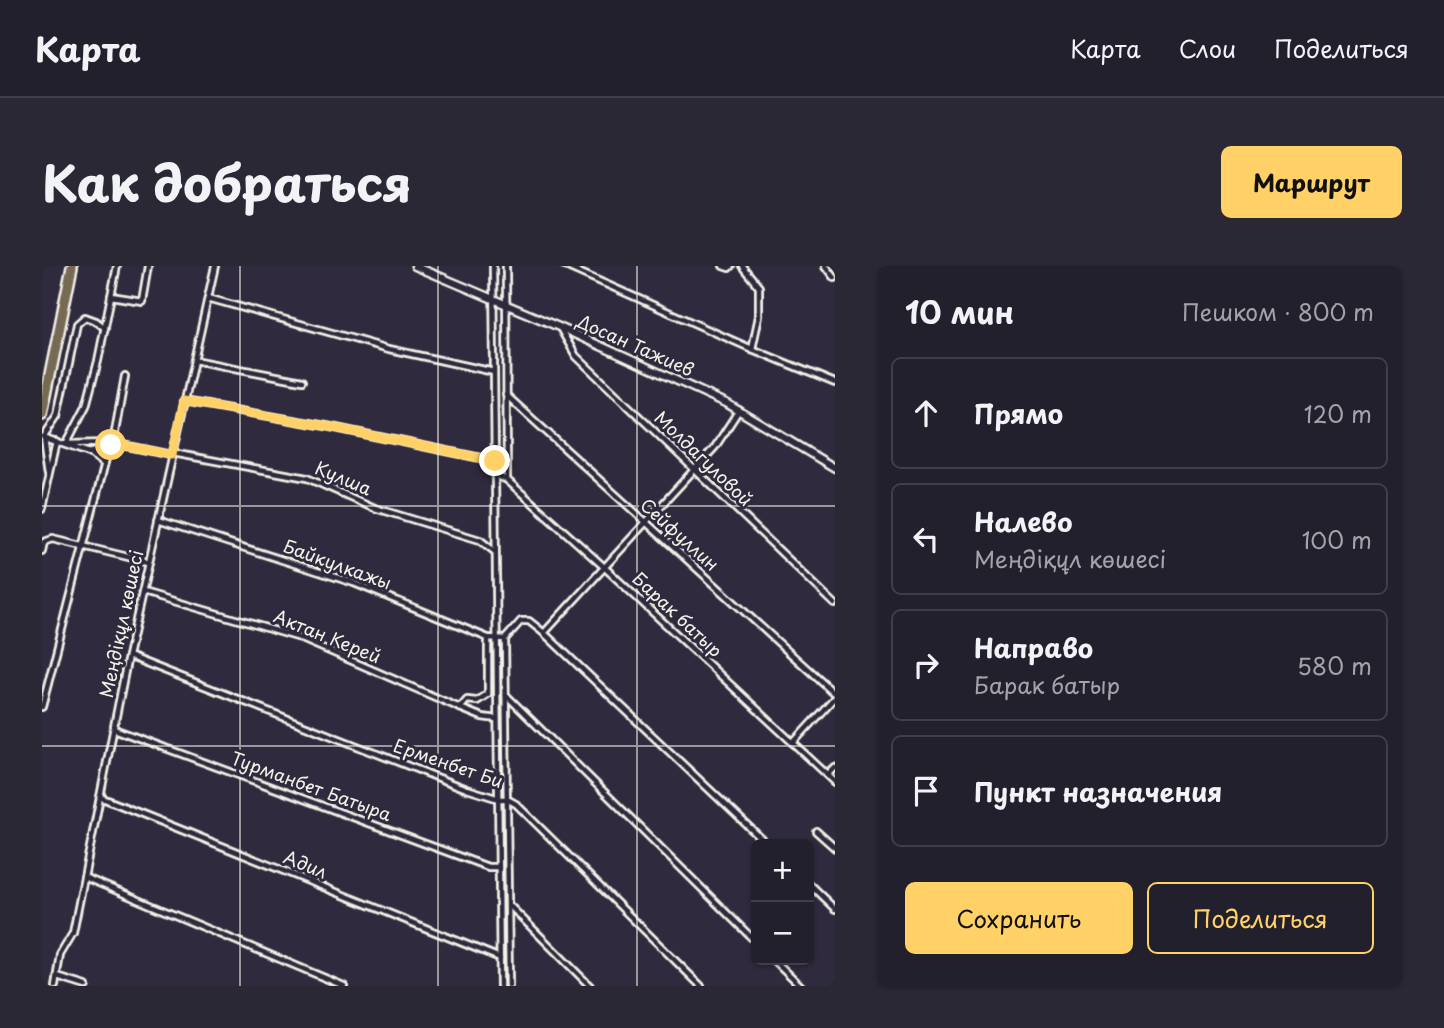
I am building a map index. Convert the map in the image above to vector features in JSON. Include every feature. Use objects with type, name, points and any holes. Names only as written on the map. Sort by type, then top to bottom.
[{"type":"highway","points":[[42,415],[72,266]]},
{"type":"street","points":[[66,444],[86,406],[117,266]]},
{"type":"street","points":[[111,296],[142,301],[148,266]]},
{"type":"street","name":"Меңдіқұл көшесі","points":[[55,986],[60,955],[73,933],[128,656],[215,266]]},
{"type":"street","name":"Досан Тажиев","points":[[415,266],[559,327],[738,410],[835,468]]},
{"type":"street","points":[[493,266],[500,986]]},
{"type":"street","points":[[506,266],[508,480]]},
{"type":"street","points":[[565,266],[835,383]]},
{"type":"street","points":[[742,266],[759,287],[759,316],[752,349]]},
{"type":"street","points":[[826,266],[835,278]]},
{"type":"street","points":[[208,298],[389,349],[494,372]]},
{"type":"street","points":[[49,472],[43,437],[58,416],[77,324],[85,317],[104,328]]},
{"type":"street","name":"Молдагуловой","points":[[559,327],[576,356],[835,604]]},
{"type":"street","points":[[194,360],[302,381]]},
{"type":"street","points":[[42,707],[82,546],[111,445],[125,376]]},
{"type":"street","name":"Сейфуллин","points":[[506,395],[835,695]]},
{"type":"street","points":[[184,401],[326,426],[495,461]]},
{"type":"street","points":[[544,633],[715,447],[738,410]]},
{"type":"street","points":[[43,437],[89,453],[104,464]]},
{"type":"street","points":[[42,509],[57,441]]},
{"type":"street","name":"Кулша","points":[[66,444],[111,445],[306,478],[374,508],[480,540],[495,551]]},
{"type":"street","points":[[89,453],[111,445]]},
{"type":"street","name":"Барак батыр","points":[[495,475],[508,480],[835,782]]},
{"type":"street","name":"Байкулкажы","points":[[158,520],[354,583],[488,638],[505,639]]},
{"type":"street","points":[[42,551],[44,542],[53,539],[149,562]]},
{"type":"street","name":"Актан Керей","points":[[143,592],[297,637],[460,708],[482,717],[497,719]]},
{"type":"street","points":[[509,986],[505,639],[517,623],[529,621],[544,633],[762,839]]},
{"type":"street","points":[[460,708],[467,700],[477,701],[488,694],[488,638]]},
{"type":"street","name":"Ерменбет Би","points":[[128,656],[516,804],[701,986]]},
{"type":"street","points":[[506,695],[751,937]]},
{"type":"street","points":[[793,743],[835,695]]},
{"type":"street","name":"Турманбет Батыра","points":[[114,729],[488,867],[499,867]]},
{"type":"street","points":[[828,775],[835,768]]},
{"type":"street","name":"Адил","points":[[100,797],[500,958]]},
{"type":"street","points":[[816,831],[835,848]]},
{"type":"street","points":[[84,877],[344,986]]},
{"type":"street","points":[[814,889],[835,909]]},
{"type":"street","points":[[508,904],[590,986]]},
{"type":"street","points":[[779,965],[801,986]]},
{"type":"street","points":[[57,977],[86,986]]},
{"type":"route","points":[[111,445],[113,443],[172,455],[184,401],[326,426],[495,461]]}]
